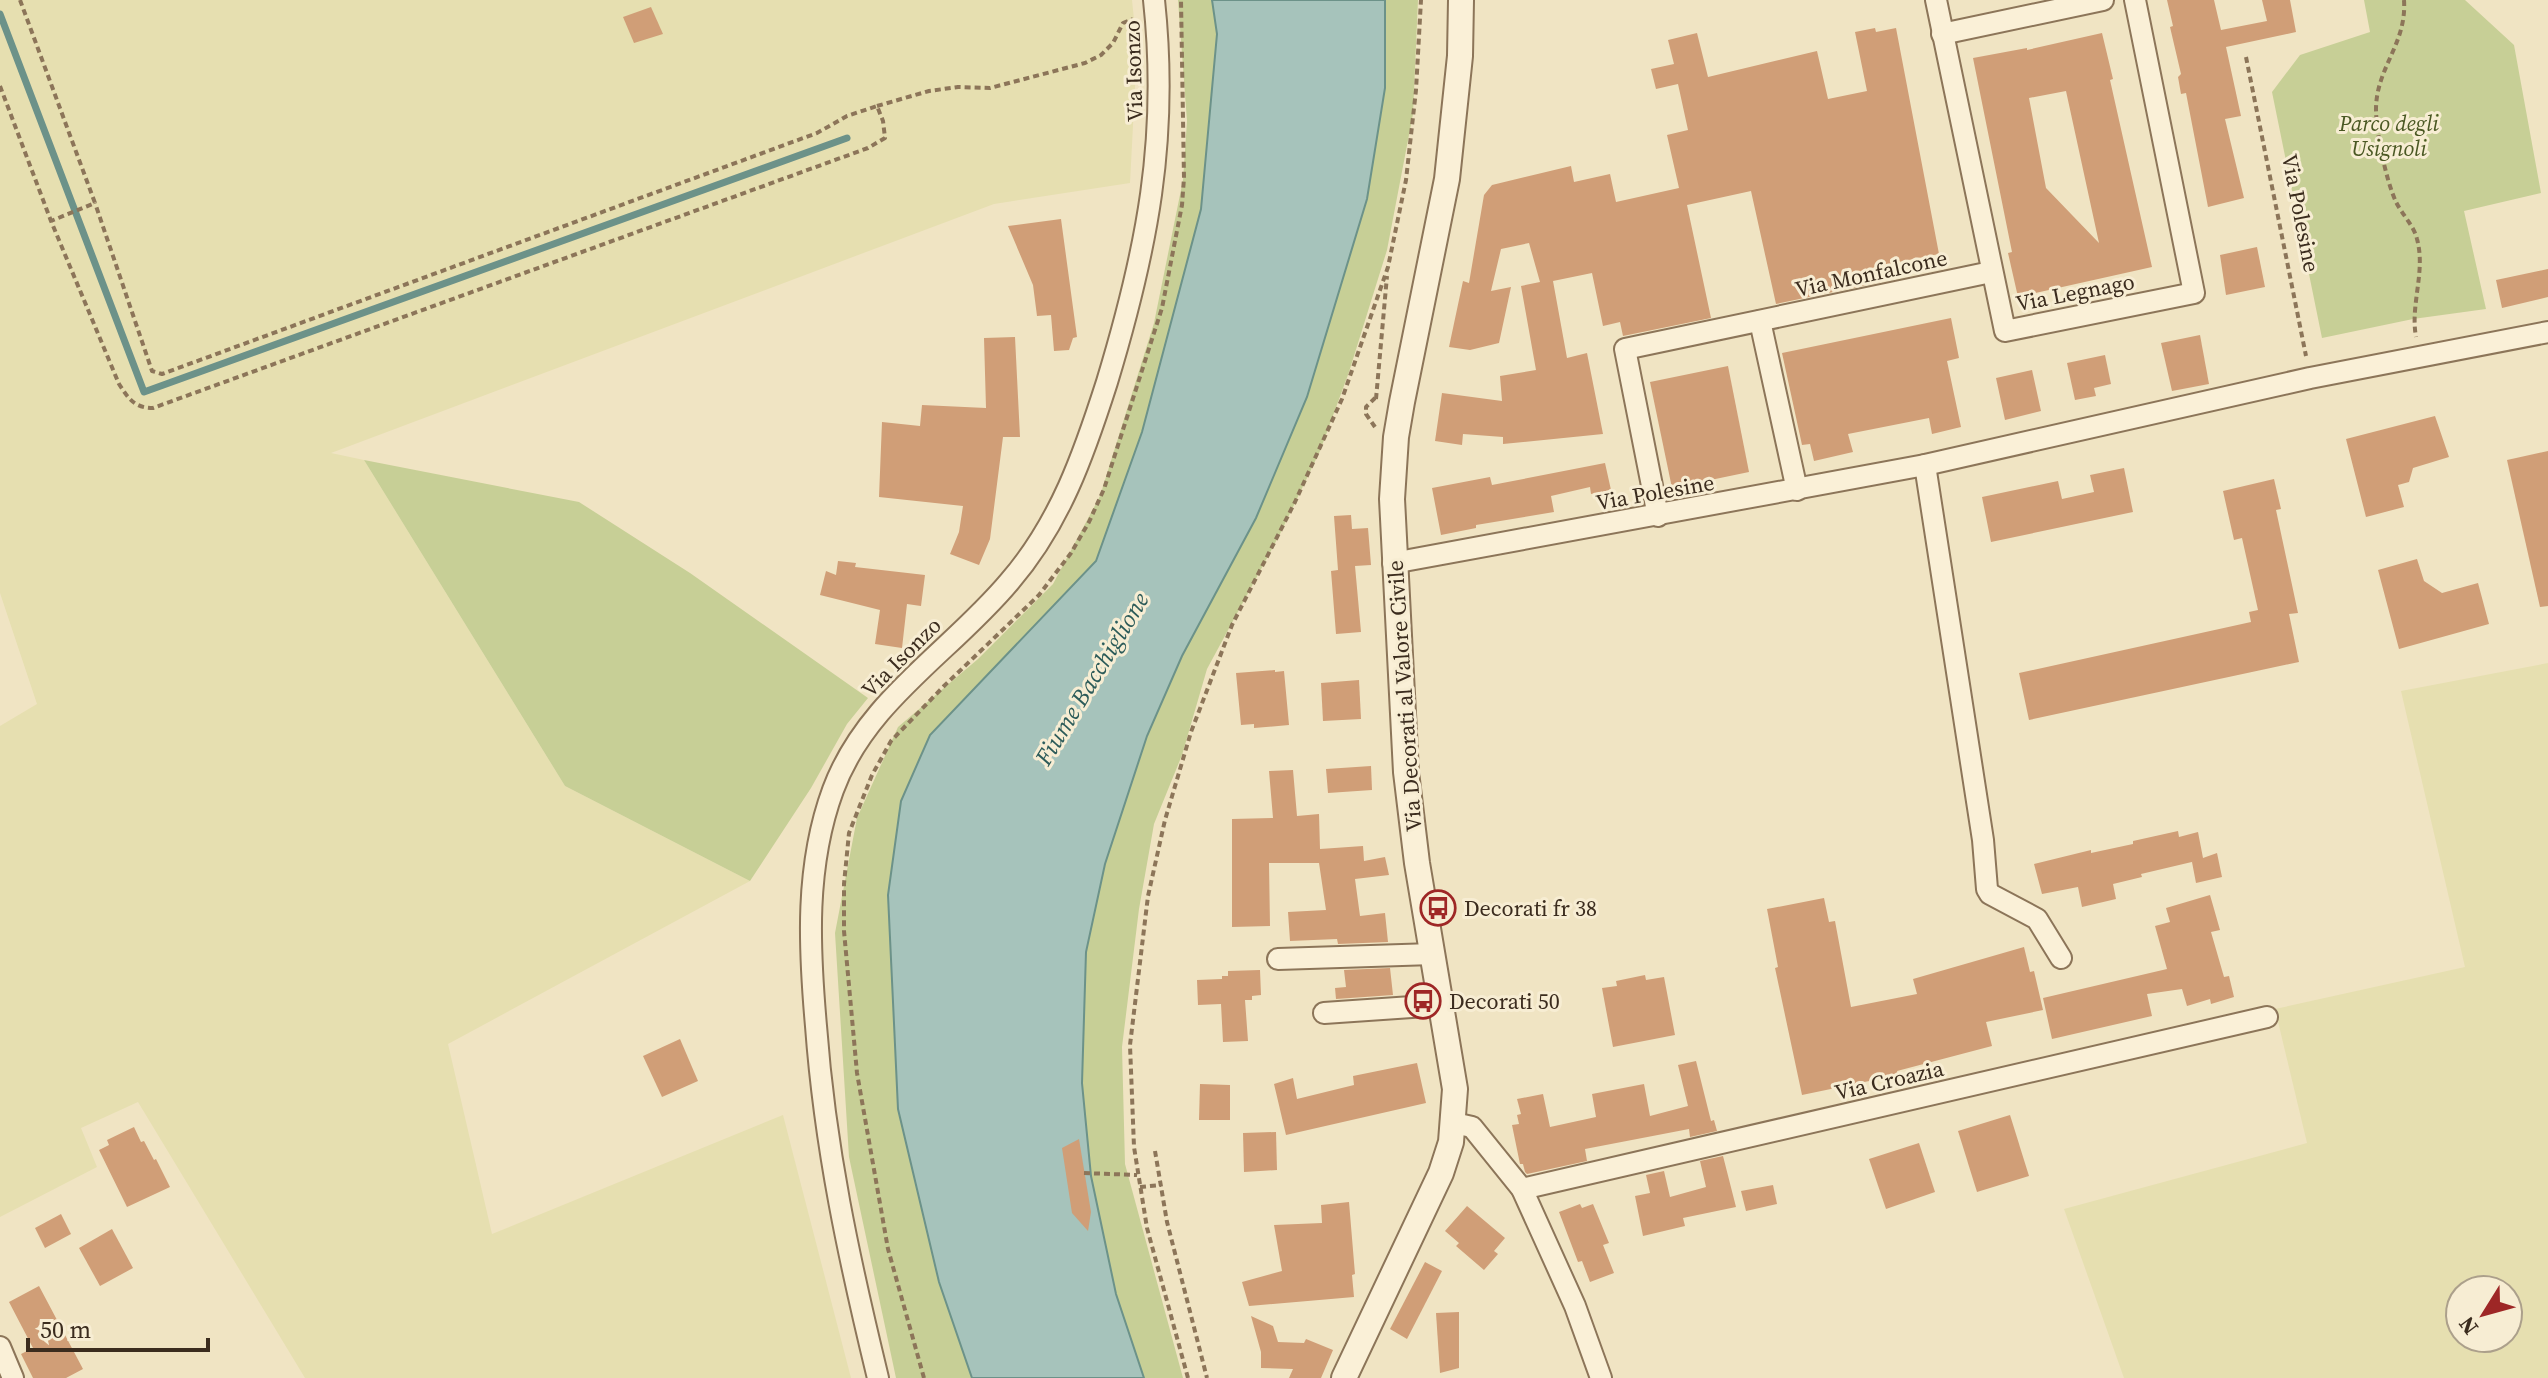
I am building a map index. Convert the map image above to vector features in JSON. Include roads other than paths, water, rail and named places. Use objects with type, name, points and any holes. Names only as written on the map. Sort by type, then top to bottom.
[{"type":"street","name":"Via Decorati al Valore Civile","points":[[1344,1378],[1441,1173],[1454,1123],[1455,1089],[1406,772],[1392,499],[1396,437],[1447,179],[1460,56],[1461,0]]},
{"type":"street","name":"Via Legnago","points":[[1936,0],[2005,331],[2194,293],[2135,0]]},
{"type":"street","points":[[1942,34],[2103,0]]},
{"type":"street","name":"Via Isonzo","points":[[878,1378],[848,1256],[824,1115],[811,967],[813,874],[820,829],[850,751],[896,691],[1009,583],[1061,507],[1079,466],[1127,315],[1147,228],[1158,134],[1155,9]]},
{"type":"street","name":"Via Monfalcone","points":[[1658,516],[1625,349],[1991,272]]},
{"type":"street","points":[[1760,321],[1797,490]]},
{"type":"street","name":"Via Polesine","points":[[1393,563],[1925,465],[2310,378],[2548,332]]},
{"type":"street","points":[[1925,465],[1983,840],[1987,889],[1993,897],[2037,919],[2061,958]]},
{"type":"street","points":[[1278,959],[1433,954]]},
{"type":"street","points":[[1324,1013],[1441,1005]]},
{"type":"street","name":"Via Croazia","points":[[1522,1189],[2267,1017]]},
{"type":"street","points":[[1454,1123],[1472,1127],[1522,1189],[1575,1306],[1601,1378]]},
{"type":"street","points":[[0,1347],[13,1378]]},
{"type":"water","name":"Fiume Bacchiglione","points":[[1212,0],[1385,0],[1385,88],[1367,199],[1307,397],[1256,518],[1182,656],[1147,736],[1105,864],[1086,952],[1082,1083],[1091,1176],[1116,1294],[1144,1378],[972,1378],[939,1282],[898,1109],[888,895],[901,801],[930,735],[1096,561],[1142,432],[1201,209],[1217,34]]},
{"type":"waterway","points":[[0,14],[144,392],[847,138]]},
{"type":"place","name":"Decorati fr 38","points":[[1438,908]]},
{"type":"place","name":"Decorati 50","points":[[1423,1001]]},
{"type":"park label","name":"Parco degli Usignoli","points":[[2389,136]]}]
